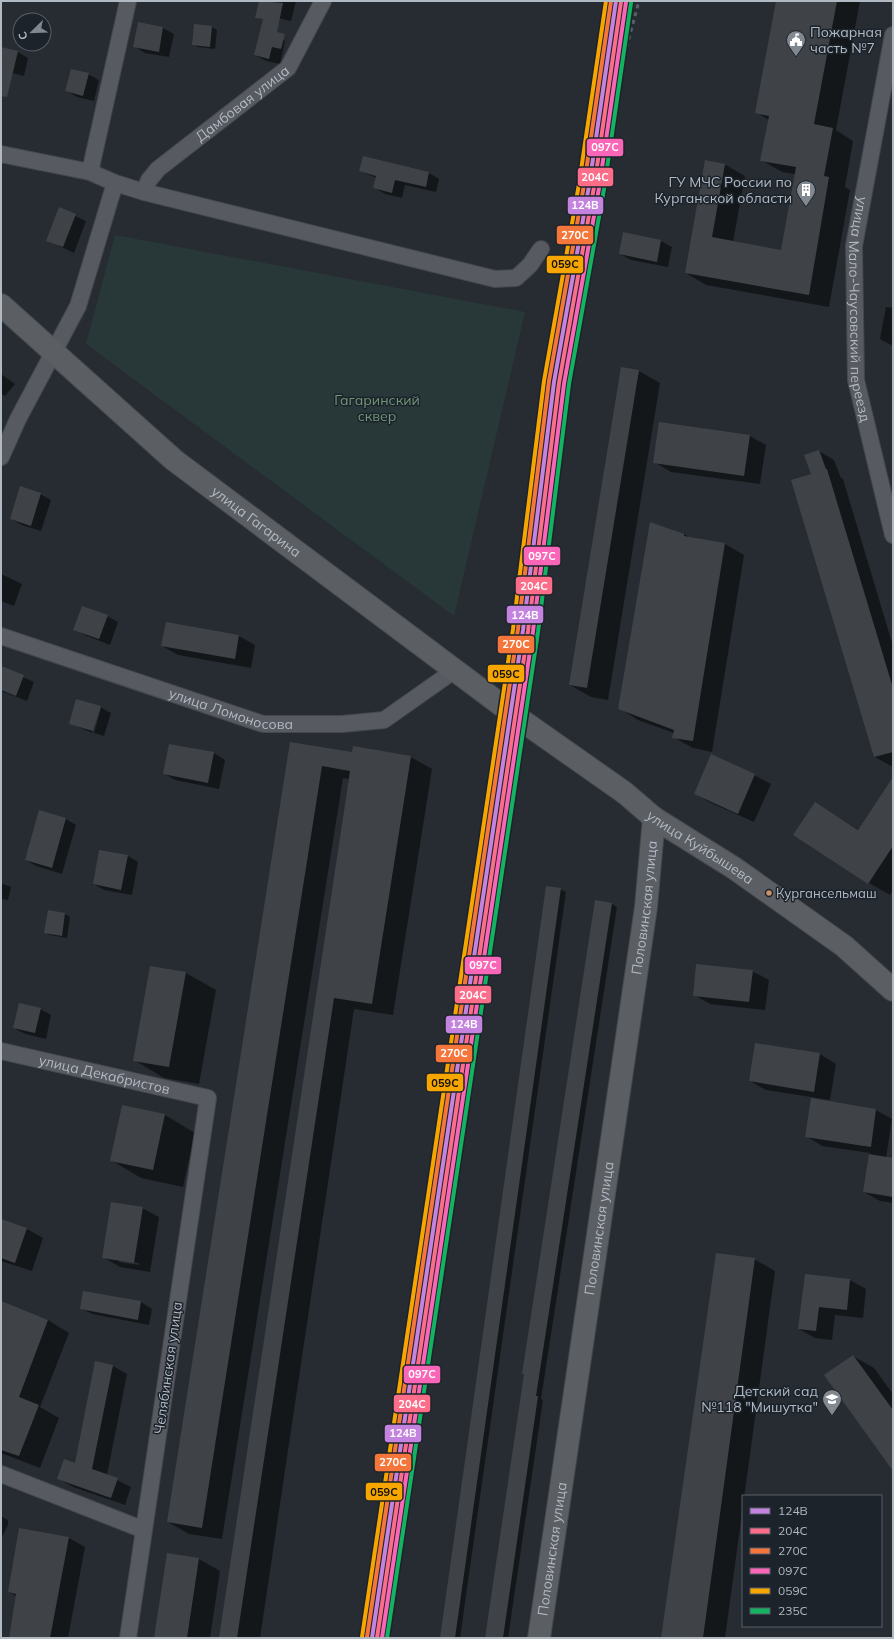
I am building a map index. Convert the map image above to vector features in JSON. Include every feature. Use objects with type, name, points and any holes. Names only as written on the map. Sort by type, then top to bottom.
[{"type":"main road","name":"улица Гагарина","points":[[1,305],[174,460],[524,722]]},
{"type":"main road","name":"улица Куйбышева","points":[[524,722],[619,789],[654,818],[734,868],[844,946],[893,990]]},
{"type":"main road","name":"Половинская улица","points":[[539,1638],[646,907],[654,818]]},
{"type":"street","points":[[90,172],[128,1]]},
{"type":"street","name":"Дамбовая улица","points":[[144,192],[149,180],[158,169],[288,68],[322,1]]},
{"type":"street","name":"улица Мало-Чаусовский переезд","points":[[893,35],[854,246],[856,380],[893,535]]},
{"type":"street","points":[[1,154],[90,172],[115,183],[144,192],[495,279],[516,278],[530,265],[541,249]]},
{"type":"street","points":[[1,457],[18,418],[78,306],[115,183]]},
{"type":"street","name":"улица Ломоносова","points":[[1,636],[263,724],[342,724],[384,720],[455,670]]},
{"type":"street","name":"улица Декабристов","points":[[1,1051],[208,1098]]},
{"type":"street","name":"Челябинская улица","points":[[128,1638],[208,1098]]},
{"type":"street","points":[[1,1474],[144,1530]]},
{"type":"green space","name":"Гагаринский сквер","points":[[115,235],[525,312],[454,616],[86,344]]},
{"type":"building","points":[[259,1],[283,3],[277,32],[285,34],[281,49],[272,47],[269,59],[254,55],[263,19],[255,18]]},
{"type":"building","points":[[776,1],[837,1],[814,124],[833,128],[824,176],[829,177],[809,295],[685,273],[705,160],[725,164],[712,237],[781,250],[796,167],[760,161],[769,116],[755,113]]},
{"type":"building","points":[[138,22],[163,27],[159,52],[133,47]]},
{"type":"building","points":[[194,24],[212,26],[210,47],[192,45]]},
{"type":"building","points":[[1,47],[12,50],[12,52],[18,52],[7,97],[1,96]]},
{"type":"building","points":[[71,69],[89,73],[83,96],[65,91]]},
{"type":"building","points":[[363,156],[429,172],[426,187],[395,180],[392,193],[373,188],[376,176],[359,171]]},
{"type":"building","points":[[59,207],[76,214],[63,247],[46,241]]},
{"type":"building","points":[[623,232],[661,240],[657,262],[619,254]]},
{"type":"building","points":[[621,367],[639,370],[587,688],[569,685]]},
{"type":"building","points":[[659,422],[750,435],[744,476],[653,463]]},
{"type":"building","points":[[819,450],[827,469],[893,688],[893,752],[874,757],[791,480],[811,474],[804,455]]},
{"type":"building","points":[[20,486],[41,493],[31,526],[10,519]]},
{"type":"building","points":[[650,522],[684,534],[684,536],[725,543],[693,741],[672,738],[674,730],[618,709]]},
{"type":"building","points":[[82,606],[108,615],[99,639],[73,630]]},
{"type":"building","points":[[166,622],[239,635],[235,659],[161,646]]},
{"type":"building","points":[[1,666],[24,675],[16,696],[1,690]]},
{"type":"building","points":[[76,699],[101,706],[93,731],[69,724]]},
{"type":"building","points":[[290,742],[352,752],[353,746],[411,756],[372,1004],[334,998],[237,1638],[219,1638],[350,771],[322,766],[202,1528],[167,1522]]},
{"type":"building","points":[[169,744],[214,752],[208,783],[163,774]]},
{"type":"building","points":[[711,754],[755,774],[738,814],[694,794]]},
{"type":"building","points":[[893,777],[893,846],[868,884],[793,835],[815,802],[858,830]]},
{"type":"building","points":[[39,810],[66,818],[52,868],[25,860]]},
{"type":"building","points":[[99,850],[128,855],[121,890],[93,884]]},
{"type":"building","points":[[546,886],[561,888],[455,1638],[440,1638]]},
{"type":"building","points":[[595,900],[612,903],[536,1396],[538,1396],[503,1638],[485,1638],[524,1374],[522,1374]]},
{"type":"building","points":[[48,910],[65,913],[62,936],[44,933]]},
{"type":"building","points":[[696,964],[753,970],[749,1002],[693,996]]},
{"type":"building","points":[[150,966],[186,972],[169,1067],[133,1061]]},
{"type":"building","points":[[19,1003],[41,1008],[35,1033],[13,1028]]},
{"type":"building","points":[[755,1043],[820,1053],[814,1092],[749,1081]]},
{"type":"building","points":[[811,1098],[876,1109],[871,1147],[805,1137]]},
{"type":"building","points":[[122,1105],[165,1114],[153,1170],[110,1161]]},
{"type":"building","points":[[869,1154],[893,1158],[893,1197],[863,1192]]},
{"type":"building","points":[[111,1202],[143,1207],[134,1263],[102,1258]]},
{"type":"building","points":[[1,1219],[27,1228],[15,1263],[1,1258]]},
{"type":"building","points":[[716,1253],[755,1258],[703,1638],[661,1638]]},
{"type":"building","points":[[805,1274],[850,1279],[847,1310],[819,1307],[816,1331],[798,1329]]},
{"type":"building","points":[[83,1291],[141,1301],[138,1320],[80,1309]]},
{"type":"building","points":[[1,1301],[48,1320],[19,1397],[39,1405],[19,1456],[1,1450]]},
{"type":"building","points":[[853,1355],[893,1410],[893,1471],[824,1375]]},
{"type":"building","points":[[95,1361],[113,1365],[92,1469],[118,1478],[111,1498],[57,1479],[64,1459],[75,1463]]},
{"type":"building","points":[[19,1528],[69,1537],[50,1638],[9,1638],[16,1594],[8,1592]]},
{"type":"building","points":[[167,1553],[199,1558],[187,1638],[154,1638]]},
{"type":"railway","points":[[589,186],[639,1]]},
{"type":"transit line","name":"059С","points":[[362,1637],[513,629],[544,381],[579,184],[606,1]]},
{"type":"transit line","name":"270С","points":[[367,1637],[518,629],[549,381],[584,185],[611,1]]},
{"type":"transit line","name":"124В","points":[[372,1638],[523,630],[554,382],[589,186],[616,1]]},
{"type":"transit line","name":"204С","points":[[377,1638],[528,631],[559,383],[594,187],[621,2]]},
{"type":"transit line","name":"097С","points":[[382,1638],[533,631],[564,384],[599,188],[626,2]]},
{"type":"transit line","name":"235С","points":[[387,1638],[538,632],[569,384],[604,189],[631,3]]},
{"type":"place","name":"Пожарная часть №7","points":[[796,57]]},
{"type":"place","name":"ГУ МЧС России по Курганской области","points":[[806,207]]},
{"type":"place","name":"Кургансельмаш","points":[[769,893]]},
{"type":"place","name":"Детский сад №118 \"Мишутка\"","points":[[832,1416]]}]
